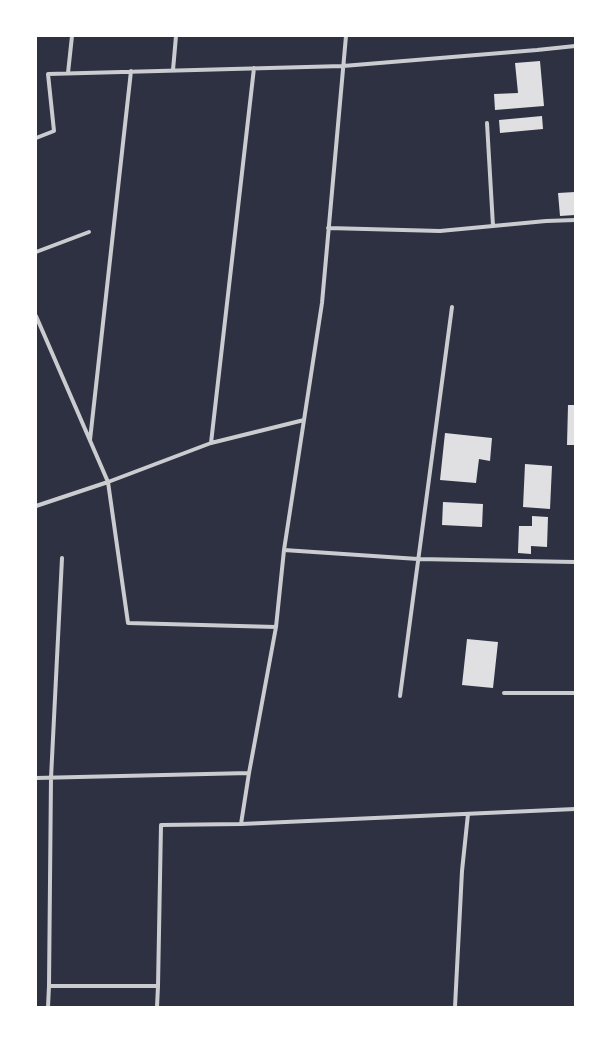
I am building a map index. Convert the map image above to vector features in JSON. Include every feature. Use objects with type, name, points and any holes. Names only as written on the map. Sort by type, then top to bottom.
[{"type":"street","points":[[68,73],[72,36]]},
{"type":"street","points":[[173,70],[176,36]]},
{"type":"street","points":[[242,824],[249,773],[276,627],[284,550],[322,303],[346,36]]},
{"type":"street","points":[[36,138],[54,131],[48,74],[343,66],[575,46]]},
{"type":"street","points":[[211,443],[254,68]]},
{"type":"street","points":[[90,440],[131,71]]},
{"type":"street","points":[[487,123],[493,226]]},
{"type":"street","points":[[328,228],[440,231],[575,220]]},
{"type":"street","points":[[36,252],[89,232]]},
{"type":"street","points":[[400,696],[452,307]]},
{"type":"street","points":[[36,316],[108,482],[128,623],[276,627]]},
{"type":"street","points":[[36,506],[108,482],[211,443],[304,420]]},
{"type":"street","points":[[284,550],[418,559],[575,562]]},
{"type":"street","points":[[48,1007],[51,778],[62,558]]},
{"type":"street","points":[[504,693],[575,693]]},
{"type":"street","points":[[36,778],[249,773]]},
{"type":"street","points":[[157,1007],[161,825],[242,824],[575,809]]},
{"type":"street","points":[[455,1007],[462,871],[468,814]]},
{"type":"street","points":[[49,986],[158,986]]},
{"type":"building","points":[[540,61],[544,106],[495,110],[494,94],[518,93],[515,63]]},
{"type":"building","points":[[542,116],[543,129],[500,133],[499,120]]},
{"type":"building","points":[[575,192],[575,215],[560,216],[558,193]]},
{"type":"building","points":[[568,405],[575,405],[575,445],[567,445]]},
{"type":"building","points":[[445,433],[492,438],[490,461],[479,459],[476,483],[440,480]]},
{"type":"building","points":[[525,464],[552,466],[550,509],[523,507]]},
{"type":"building","points":[[443,502],[483,504],[482,527],[442,525]]},
{"type":"building","points":[[532,516],[548,517],[547,547],[531,546],[531,554],[518,553],[519,526],[532,526]]},
{"type":"building","points":[[467,639],[498,642],[493,688],[462,685]]}]
